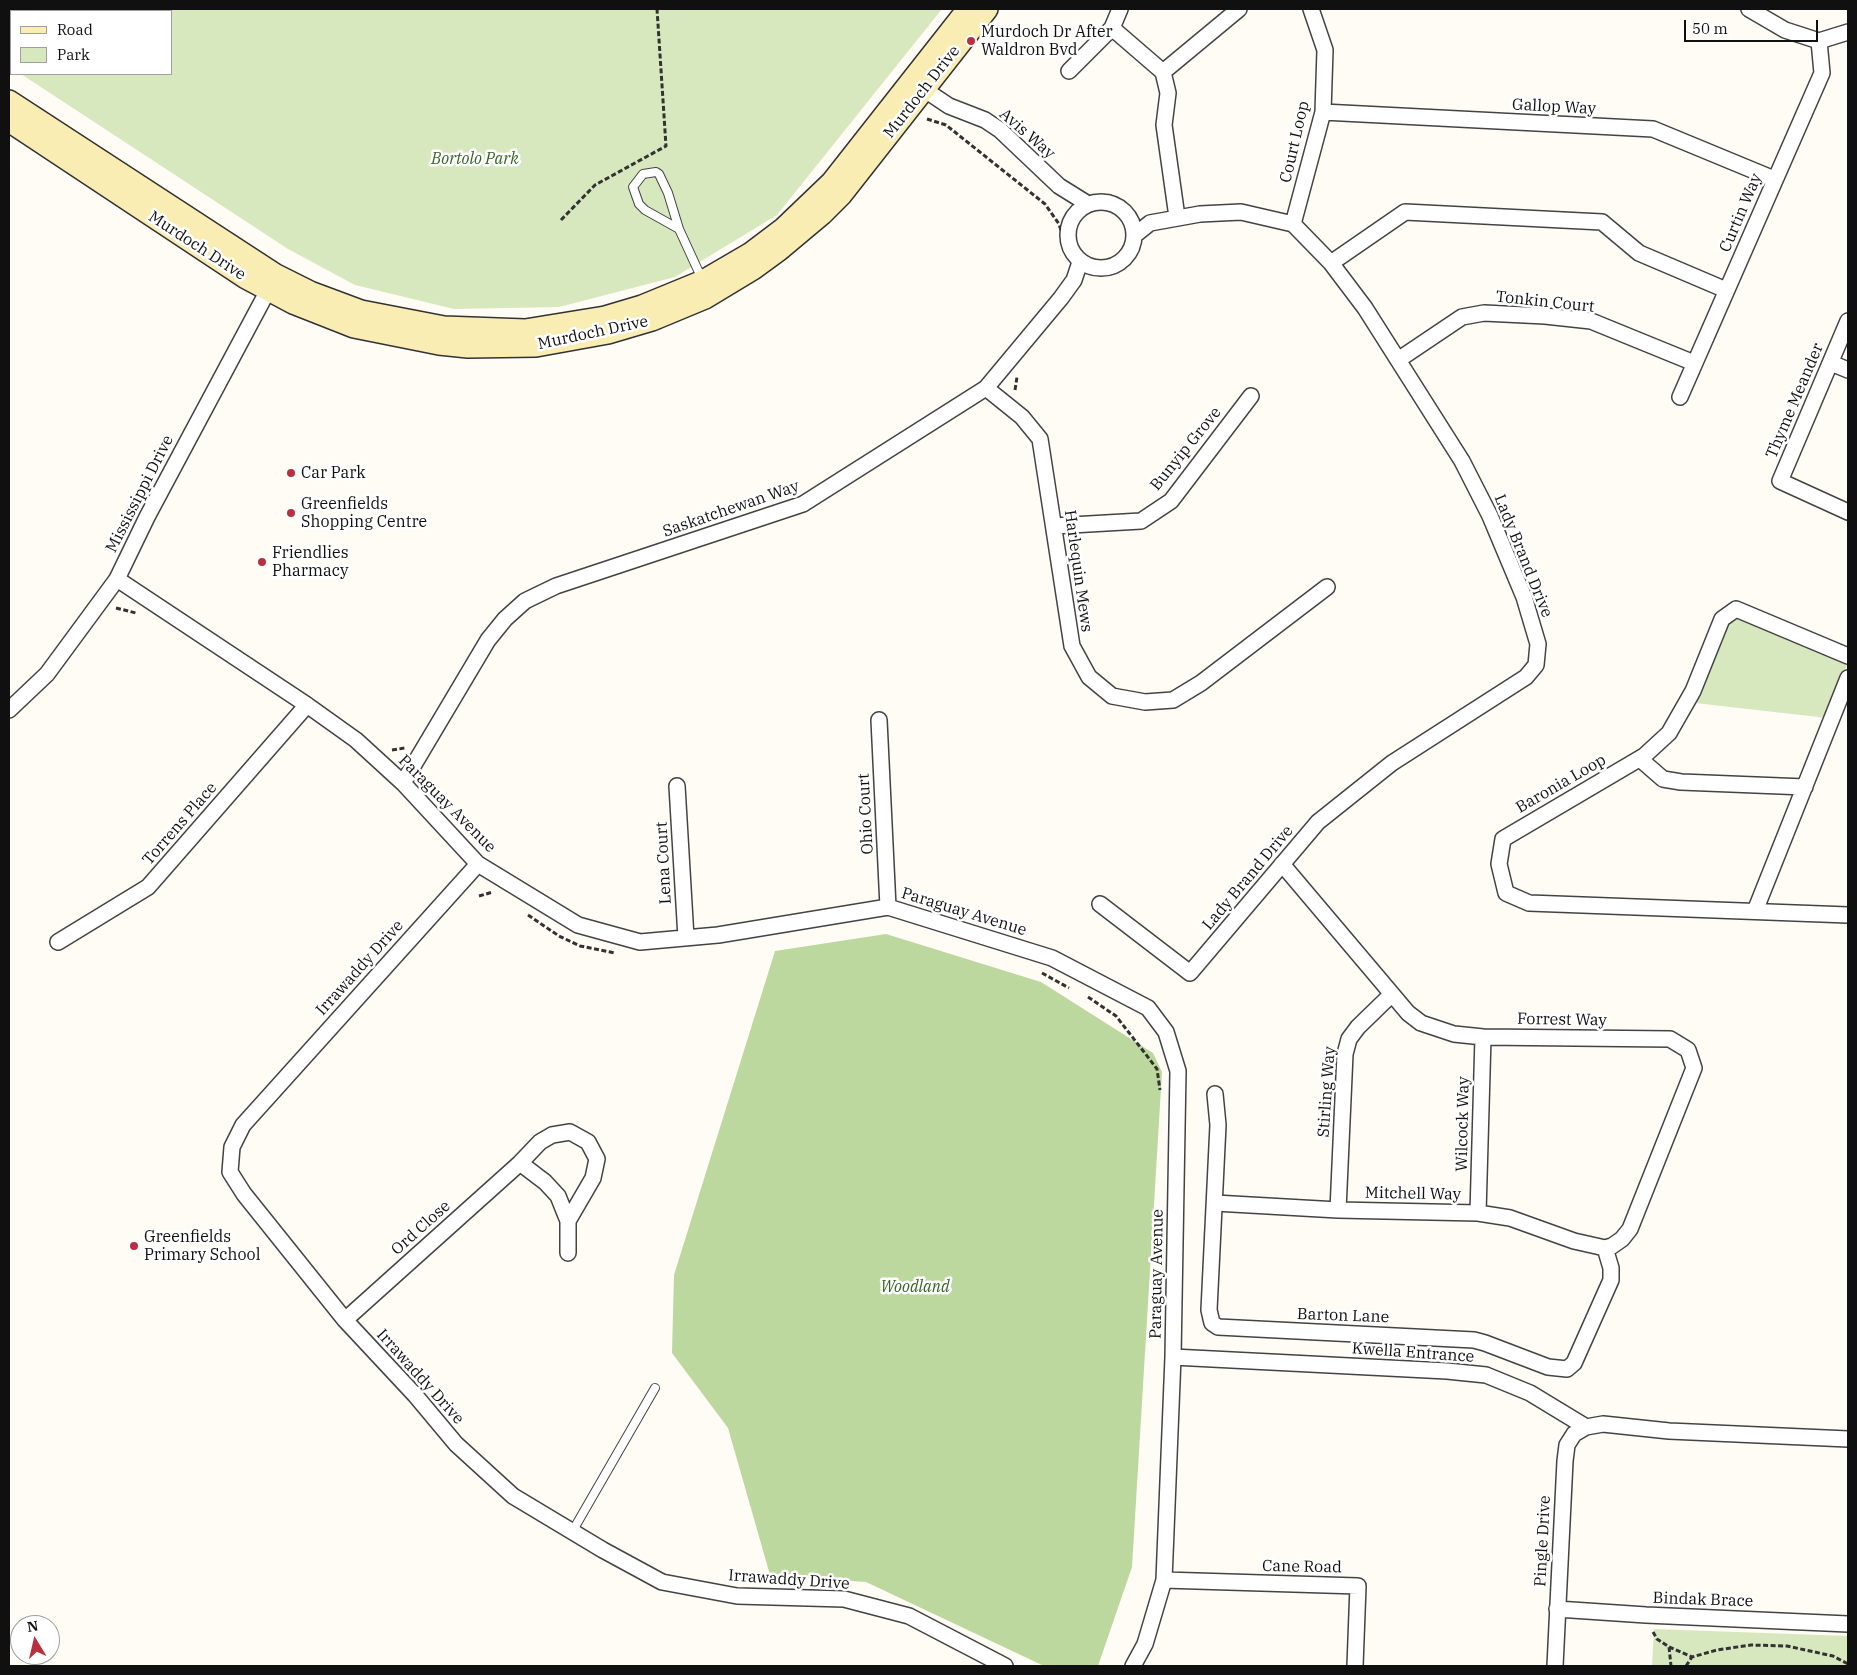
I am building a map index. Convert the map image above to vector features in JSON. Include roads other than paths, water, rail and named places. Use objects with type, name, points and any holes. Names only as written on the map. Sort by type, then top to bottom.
[{"type":"main road","name":"Murdoch Drive","points":[[9,101],[272,283],[292,303],[354,326],[440,344],[468,347],[536,346],[608,333],[652,320],[705,298],[730,284],[801,233],[841,195],[918,86],[968,9]]},
{"type":"main road","name":"Murdoch Drive","points":[[9,121],[272,283],[361,311],[444,327],[524,330],[614,314],[642,306],[703,281],[751,252],[812,202],[832,182],[988,9]]},
{"type":"street","points":[[1069,70],[1112,28],[1120,9]]},
{"type":"street","points":[[1163,72],[1239,9]]},
{"type":"street","name":"Court Loop","points":[[1293,224],[1323,112],[1325,50],[1311,9]]},
{"type":"street","points":[[1749,9],[1785,30],[1819,41],[1848,32]]},
{"type":"street","points":[[1112,28],[1163,72],[1168,93],[1164,125],[1177,217]]},
{"type":"street","name":"Curtin Way","points":[[1680,396],[1822,73],[1819,41]]},
{"type":"street","name":"Avis Way","points":[[918,86],[949,106],[985,120],[1000,130],[1059,186],[1088,204]]},
{"type":"street","name":"Gallop Way","points":[[1323,112],[1653,130],[1774,180]]},
{"type":"street","points":[[1135,235],[1128,215],[1120,207],[1110,203],[1088,204],[1080,209],[1068,226],[1069,246],[1073,261],[1100,269],[1120,263],[1128,255],[1135,235],[1150,223],[1177,217],[1241,212],[1293,224]]},
{"type":"street","points":[[1331,263],[1404,212],[1602,222],[1638,253],[1726,290]]},
{"type":"street","name":"Lady Brand Drive","points":[[1100,904],[1190,973],[1318,822],[1392,763],[1526,677],[1536,664],[1538,644],[1524,597],[1490,516],[1462,461],[1365,308],[1331,263],[1293,224]]},
{"type":"street","name":"Saskatchewan Way","points":[[403,783],[488,640],[505,619],[525,601],[556,586],[803,504],[986,388],[1011,361],[1074,280],[1073,261]]},
{"type":"street","name":"Mississippi Drive","points":[[9,710],[47,674],[117,579],[147,517],[272,283]]},
{"type":"street","name":"Tonkin Court","points":[[1398,360],[1462,317],[1484,313],[1545,316],[1591,321],[1694,363]]},
{"type":"street","name":"Thyme Meander","points":[[1848,321],[1780,481],[1848,512]]},
{"type":"street","points":[[1831,363],[1848,370]]},
{"type":"street","name":"Harlequin Mews","points":[[986,388],[1022,417],[1040,439],[1072,646],[1089,677],[1112,696],[1145,702],[1173,700],[1201,683],[1327,587]]},
{"type":"street","name":"Bunyip Grove","points":[[1054,526],[1141,521],[1171,501],[1251,396]]},
{"type":"street","name":"Paraguay Avenue","points":[[117,579],[307,705],[356,740],[403,783],[478,864],[578,925],[640,942],[718,935],[888,907],[1052,958],[1148,1008],[1166,1032],[1178,1071],[1173,1356],[1164,1580],[1144,1644],[1133,1666]]},
{"type":"street","name":"Baronia Loop","points":[[1848,656],[1736,609],[1722,619],[1693,691],[1669,733],[1640,759],[1502,839],[1499,864],[1506,892],[1529,903],[1848,915]]},
{"type":"street","points":[[1755,911],[1848,678]]},
{"type":"street","name":"Torrens Place","points":[[58,942],[148,887],[307,705]]},
{"type":"street","name":"Ohio Court","points":[[879,720],[888,907]]},
{"type":"street","points":[[1640,759],[1663,779],[1681,782],[1805,787]]},
{"type":"street","name":"Lena Court","points":[[677,786],[686,938]]},
{"type":"street","name":"Irrawaddy Drive","points":[[478,864],[243,1125],[232,1147],[230,1172],[244,1194],[345,1320],[415,1394],[463,1451],[513,1496],[572,1532],[662,1582],[738,1596],[844,1599],[909,1616],[1005,1666]]},
{"type":"street","name":"Forrest Way","points":[[1282,864],[1392,994],[1421,1023],[1454,1034],[1483,1037],[1670,1040],[1688,1050],[1694,1068],[1630,1229],[1622,1239],[1605,1248]]},
{"type":"street","name":"Stirling Way","points":[[1338,1210],[1345,1054],[1348,1039],[1358,1026],[1392,994]]},
{"type":"street","name":"Wilcock Way","points":[[1478,1213],[1483,1037]]},
{"type":"street","name":"Barton Lane","points":[[1215,1094],[1218,1125],[1209,1310],[1212,1323],[1218,1327],[1474,1340],[1560,1369],[1567,1369],[1574,1363],[1611,1280],[1611,1268],[1605,1248]]},
{"type":"street","name":"Ord Close","points":[[345,1320],[520,1163],[540,1142],[552,1135],[570,1132],[588,1142],[597,1159],[593,1178],[568,1221]]},
{"type":"street","points":[[520,1163],[545,1182],[558,1196],[568,1221],[568,1254]]},
{"type":"street","name":"Mitchell Way","points":[[1215,1204],[1338,1210],[1478,1213],[1510,1218],[1574,1241],[1605,1248]]},
{"type":"street","name":"Kwella Entrance","points":[[1173,1356],[1447,1371],[1486,1375],[1530,1393],[1586,1427]]},
{"type":"street","points":[[1586,1427],[1603,1424],[1668,1431],[1848,1439]]},
{"type":"street","name":"Pingle Drive","points":[[1555,1666],[1565,1461],[1568,1445],[1574,1434],[1586,1427]]},
{"type":"street","name":"Cane Road","points":[[1164,1580],[1358,1586],[1355,1666]]},
{"type":"street","name":"Bindak Brace","points":[[1557,1609],[1848,1624]]},
{"type":"lane","points":[[679,229],[645,210],[639,204],[633,187],[643,174],[656,172],[659,174],[668,193],[679,229],[703,281]]},
{"type":"lane","points":[[572,1532],[656,1388]]},
{"type":"place","name":"Murdoch Dr After Waldron Bvd","points":[[971,41]]},
{"type":"place","name":"Car Park","points":[[291,473]]},
{"type":"place","name":"Greenfields Shopping Centre","points":[[291,513]]},
{"type":"place","name":"Friendlies Pharmacy","points":[[262,562]]},
{"type":"place","name":"Greenfields Primary School","points":[[134,1246]]},
{"type":"park label","name":"Bortolo Park","points":[[475,159]]},
{"type":"park label","name":"Woodland","points":[[915,1287]]}]
